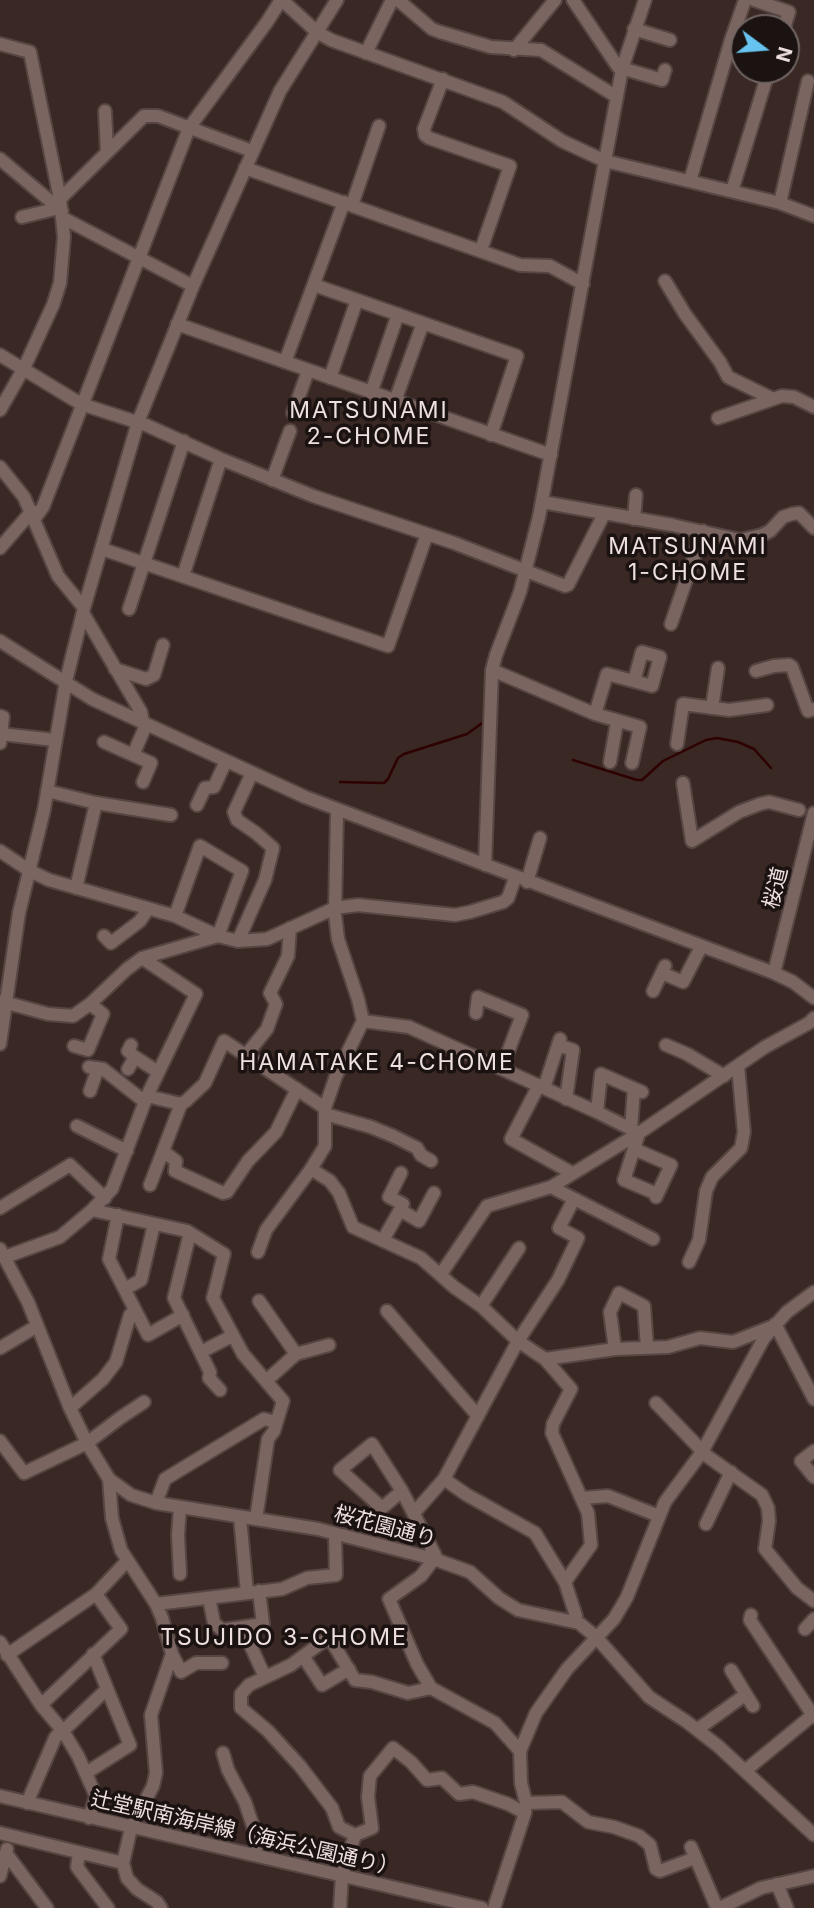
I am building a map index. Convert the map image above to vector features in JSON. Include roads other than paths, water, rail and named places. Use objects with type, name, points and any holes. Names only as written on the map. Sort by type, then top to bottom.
[{"type":"street","points":[[0,548],[43,507],[189,128],[281,0],[317,32],[346,47],[503,102],[562,141],[605,161],[780,203],[814,216]]},
{"type":"street","points":[[0,1044],[3,1002],[19,914],[47,791],[66,681],[83,610],[138,422],[192,286],[252,151],[292,69],[337,0]]},
{"type":"street","points":[[366,53],[392,0]]},
{"type":"street","points":[[398,0],[432,29],[482,45],[514,50],[541,50],[617,97]]},
{"type":"street","points":[[514,50],[555,0]]},
{"type":"street","points":[[573,0],[622,69],[662,80],[665,70]]},
{"type":"street","points":[[485,865],[492,670],[526,573],[551,455],[622,69],[645,0]]},
{"type":"street","points":[[690,181],[745,0]]},
{"type":"street","points":[[754,0],[788,14]]},
{"type":"street","points":[[634,29],[670,40]]},
{"type":"street","points":[[0,44],[30,52],[61,209],[63,257],[60,283],[53,305],[24,368],[0,410]]},
{"type":"street","points":[[443,79],[424,129],[425,135],[510,166],[481,250]]},
{"type":"street","points":[[780,203],[808,81]]},
{"type":"street","points":[[732,191],[765,84]]},
{"type":"street","points":[[105,111],[107,152]]},
{"type":"street","points":[[22,217],[61,209],[107,152],[144,116],[158,116],[252,151]]},
{"type":"street","points":[[285,362],[379,125]]},
{"type":"street","points":[[0,159],[61,209],[139,259],[192,286]]},
{"type":"street","points":[[245,167],[520,265],[550,266],[583,284]]},
{"type":"street","points":[[665,281],[728,377],[774,399]]},
{"type":"street","points":[[314,285],[517,356],[491,435]]},
{"type":"street","points":[[330,378],[357,300]]},
{"type":"street","points":[[371,393],[398,314]]},
{"type":"street","points":[[395,401],[423,323]]},
{"type":"street","points":[[177,324],[551,455]]},
{"type":"street","points":[[0,355],[81,404],[138,422],[272,480],[565,586],[568,585],[604,514]]},
{"type":"street","points":[[293,413],[308,370]]},
{"type":"street","points":[[718,418],[782,396],[794,397],[814,407]]},
{"type":"street","points":[[272,480],[290,430]]},
{"type":"street","points":[[129,609],[184,441]]},
{"type":"street","points":[[183,576],[221,459]]},
{"type":"street","points":[[0,467],[16,484],[34,514],[58,576],[83,610],[141,712],[144,724],[133,755]]},
{"type":"street","points":[[634,519],[636,495]]},
{"type":"street","points":[[542,502],[740,540],[770,531],[783,517],[799,513],[814,528]]},
{"type":"street","points":[[670,624],[703,531]]},
{"type":"street","points":[[102,549],[388,646],[427,534]]},
{"type":"street","points":[[0,640],[92,699],[252,773],[337,810],[774,973],[793,982],[814,998]]},
{"type":"street","points":[[116,669],[146,679],[153,675],[163,645]]},
{"type":"street","points":[[756,671],[789,665],[808,711],[814,709]]},
{"type":"street","points":[[712,708],[718,668]]},
{"type":"street","points":[[492,670],[595,714],[645,729],[632,762]]},
{"type":"street","points":[[595,714],[603,673],[634,681]]},
{"type":"street","points":[[677,744],[683,704],[729,710],[766,705]]},
{"type":"street","points":[[0,716],[3,717],[1,738],[55,740]]},
{"type":"street","points":[[610,762],[617,722]]},
{"type":"street","points":[[104,743],[151,763],[143,782]]},
{"type":"street","points":[[197,805],[205,788],[214,787],[226,761]]},
{"type":"street","points":[[237,940],[265,880],[272,848],[237,820],[234,812],[252,773]]},
{"type":"street","points":[[684,783],[692,841],[739,812],[760,804],[769,802],[799,810]]},
{"type":"street","points":[[47,791],[96,803],[171,815]]},
{"type":"street","points":[[76,888],[96,803]]},
{"type":"street","points":[[258,1252],[266,1230],[325,1146],[325,1111],[336,1076],[363,1021],[338,939],[335,908],[337,810]]},
{"type":"street","name":"桜道","points":[[774,973],[810,851],[814,813]]},
{"type":"street","points":[[0,850],[30,871],[49,880],[175,916],[218,936],[237,940],[267,939],[335,908],[368,905],[455,915],[503,902],[521,880],[540,838]]},
{"type":"street","points":[[175,916],[200,846],[206,848],[242,871],[218,936]]},
{"type":"street","points":[[104,936],[111,943],[140,921],[148,909]]},
{"type":"street","points":[[246,1055],[267,1029],[276,1004],[270,993],[288,956],[290,928]]},
{"type":"street","points":[[3,1002],[67,1017],[73,1016],[142,958],[218,936]]},
{"type":"street","points":[[653,991],[663,970],[683,982],[701,947]]},
{"type":"street","points":[[2,1253],[60,1237],[112,1189],[146,1099],[196,994],[142,958]]},
{"type":"street","points":[[476,1013],[478,997],[522,1015],[502,1068]]},
{"type":"street","points":[[74,1046],[88,1050],[103,1014],[90,1004]]},
{"type":"street","points":[[441,1274],[487,1206],[551,1187],[814,1018]]},
{"type":"street","points":[[363,1021],[409,1027],[635,1131]]},
{"type":"street","points":[[150,1185],[181,1104],[201,1088],[224,1041],[297,1089],[325,1111],[393,1136],[416,1148],[431,1161]]},
{"type":"street","points":[[566,1099],[573,1050],[559,1042],[542,1086],[511,1139],[572,1173]]},
{"type":"street","points":[[666,1045],[724,1076]]},
{"type":"street","points":[[131,1057],[158,1072]]},
{"type":"street","points":[[689,1262],[699,1240],[706,1191],[712,1177],[741,1148],[744,1132],[738,1066]]},
{"type":"street","points":[[90,1091],[94,1068],[103,1069],[146,1099],[181,1104]]},
{"type":"street","points":[[597,1112],[601,1074],[638,1091],[634,1149],[624,1180],[657,1196],[671,1166],[634,1149]]},
{"type":"street","points":[[163,1151],[176,1161],[174,1171],[223,1193],[227,1192],[248,1161],[276,1132],[297,1089]]},
{"type":"street","points":[[78,1126],[127,1151]]},
{"type":"street","points":[[0,1208],[70,1165],[105,1198]]},
{"type":"street","points":[[311,1169],[330,1181],[339,1193],[353,1227],[421,1258],[481,1306],[518,1341],[545,1359],[571,1389],[553,1424],[552,1433],[588,1513],[591,1545],[565,1582]]},
{"type":"street","points":[[383,1240],[403,1205],[389,1197],[401,1173]]},
{"type":"street","points":[[551,1187],[653,1239]]},
{"type":"street","points":[[400,1210],[419,1221],[434,1194]]},
{"type":"street","points":[[414,1513],[444,1479],[518,1341],[558,1280],[578,1238],[559,1228],[574,1199]]},
{"type":"street","points":[[92,1210],[190,1233],[224,1254],[213,1298],[243,1354],[283,1401],[268,1439],[256,1518]]},
{"type":"street","points":[[118,1215],[109,1259],[148,1335],[183,1315]]},
{"type":"street","points":[[125,1289],[141,1280],[154,1224]]},
{"type":"street","points":[[190,1233],[174,1298],[210,1372],[209,1378],[220,1390]]},
{"type":"street","points":[[481,1306],[515,1250]]},
{"type":"street","name":"桜花園通り","points":[[2,1253],[37,1326],[87,1443],[109,1479],[131,1495],[156,1503],[256,1518],[335,1534],[434,1559],[470,1572],[518,1610],[575,1621],[596,1637],[649,1698],[698,1729],[746,1770],[814,1835]]},
{"type":"street","points":[[494,1908],[526,1808],[521,1783],[520,1751],[536,1713],[567,1669],[614,1619],[627,1597],[659,1516],[674,1488],[702,1452],[745,1370],[773,1325],[814,1292]]},
{"type":"street","points":[[615,1349],[610,1312],[619,1293],[644,1306],[647,1347]]},
{"type":"street","points":[[260,1301],[296,1354]]},
{"type":"street","points":[[70,1408],[103,1380],[116,1362],[130,1315],[135,1310]]},
{"type":"street","points":[[387,1311],[478,1416]]},
{"type":"street","points":[[545,1359],[615,1349],[668,1347],[700,1338],[733,1342],[773,1325]]},
{"type":"street","points":[[773,1325],[814,1399]]},
{"type":"street","points":[[0,1348],[37,1326]]},
{"type":"street","points":[[201,1352],[232,1336]]},
{"type":"street","points":[[265,1381],[296,1354],[329,1345]]},
{"type":"street","points":[[0,1441],[24,1473],[87,1443],[144,1402]]},
{"type":"street","points":[[656,1403],[702,1452],[762,1495],[768,1508],[769,1521],[765,1549],[797,1588],[814,1601]]},
{"type":"street","points":[[156,1503],[165,1479],[264,1419],[276,1423]]},
{"type":"street","points":[[402,1491],[382,1508],[340,1470],[372,1444],[402,1491],[435,1555],[421,1576],[388,1599],[418,1664],[431,1688],[495,1723],[520,1751]]},
{"type":"street","points":[[814,1451],[801,1461],[814,1477]]},
{"type":"street","points":[[706,1524],[731,1472]]},
{"type":"street","points":[[109,1479],[112,1518],[121,1550],[156,1604],[172,1654],[181,1672],[196,1663],[222,1663]]},
{"type":"street","points":[[444,1479],[467,1496],[535,1533],[565,1582],[576,1616],[575,1621]]},
{"type":"street","points":[[582,1498],[608,1496],[659,1516]]},
{"type":"street","points":[[180,1507],[180,1574]]},
{"type":"street","points":[[209,1598],[214,1623],[222,1630],[263,1624],[253,1592],[240,1517]]},
{"type":"street","points":[[156,1604],[282,1589],[307,1578],[336,1575],[335,1534]]},
{"type":"street","points":[[7,1655],[96,1594],[127,1560]]},
{"type":"street","points":[[41,1705],[121,1629],[96,1594]]},
{"type":"street","points":[[746,1770],[814,1716],[750,1620],[751,1615]]},
{"type":"street","points":[[242,1627],[265,1677]]},
{"type":"street","points":[[431,1688],[408,1693],[372,1682],[355,1680],[329,1637],[291,1665],[249,1685],[242,1694],[241,1708],[268,1731],[300,1766],[332,1808],[339,1828],[355,1835],[372,1828],[368,1797],[370,1776],[393,1748],[411,1762],[427,1780],[442,1778],[459,1794],[472,1792],[526,1808],[562,1802],[588,1822],[639,1836],[650,1845],[656,1869],[660,1871],[693,1852],[719,1908],[761,1888],[814,1876]]},
{"type":"street","points":[[0,1642],[41,1705],[62,1730],[86,1773],[96,1796],[89,1818]]},
{"type":"street","points":[[86,1773],[130,1745],[93,1654]]},
{"type":"street","points":[[161,1908],[127,1878],[123,1863],[131,1828],[153,1786],[156,1773],[151,1715],[172,1654]]},
{"type":"street","points":[[303,1656],[322,1685],[349,1669]]},
{"type":"street","points":[[731,1670],[753,1706]]},
{"type":"street","points":[[27,1803],[55,1738],[107,1689]]},
{"type":"street","points":[[698,1729],[745,1695]]},
{"type":"street","points":[[223,1753],[228,1770],[245,1802],[258,1841],[254,1855]]},
{"type":"street","name":"辻堂駅南海岸線（海浜公園通り）","points":[[0,1796],[482,1908]]},
{"type":"street","points":[[0,1876],[6,1853],[6,1834],[123,1863]]},
{"type":"street","points":[[340,1908],[342,1875],[355,1835]]},
{"type":"street","points":[[6,1853],[47,1908]]},
{"type":"street","points":[[79,1853],[77,1867],[108,1908]]},
{"type":"street","points":[[777,1884],[787,1908]]},
{"type":"waterway","points":[[340,782],[384,783],[398,758],[404,754],[467,734],[485,721]]},
{"type":"waterway","points":[[573,760],[642,780],[663,761],[706,740],[717,738],[738,742],[754,749],[771,768]]},
{"type":"district","name":"MATSUNAMI 2-CHOME","points":[[369,424]]},
{"type":"district","name":"MATSUNAMI 1-CHOME","points":[[688,560]]},
{"type":"district","name":"HAMATAKE 4-CHOME","points":[[377,1063]]},
{"type":"district","name":"TSUJIDO 3-CHOME","points":[[284,1638]]}]
